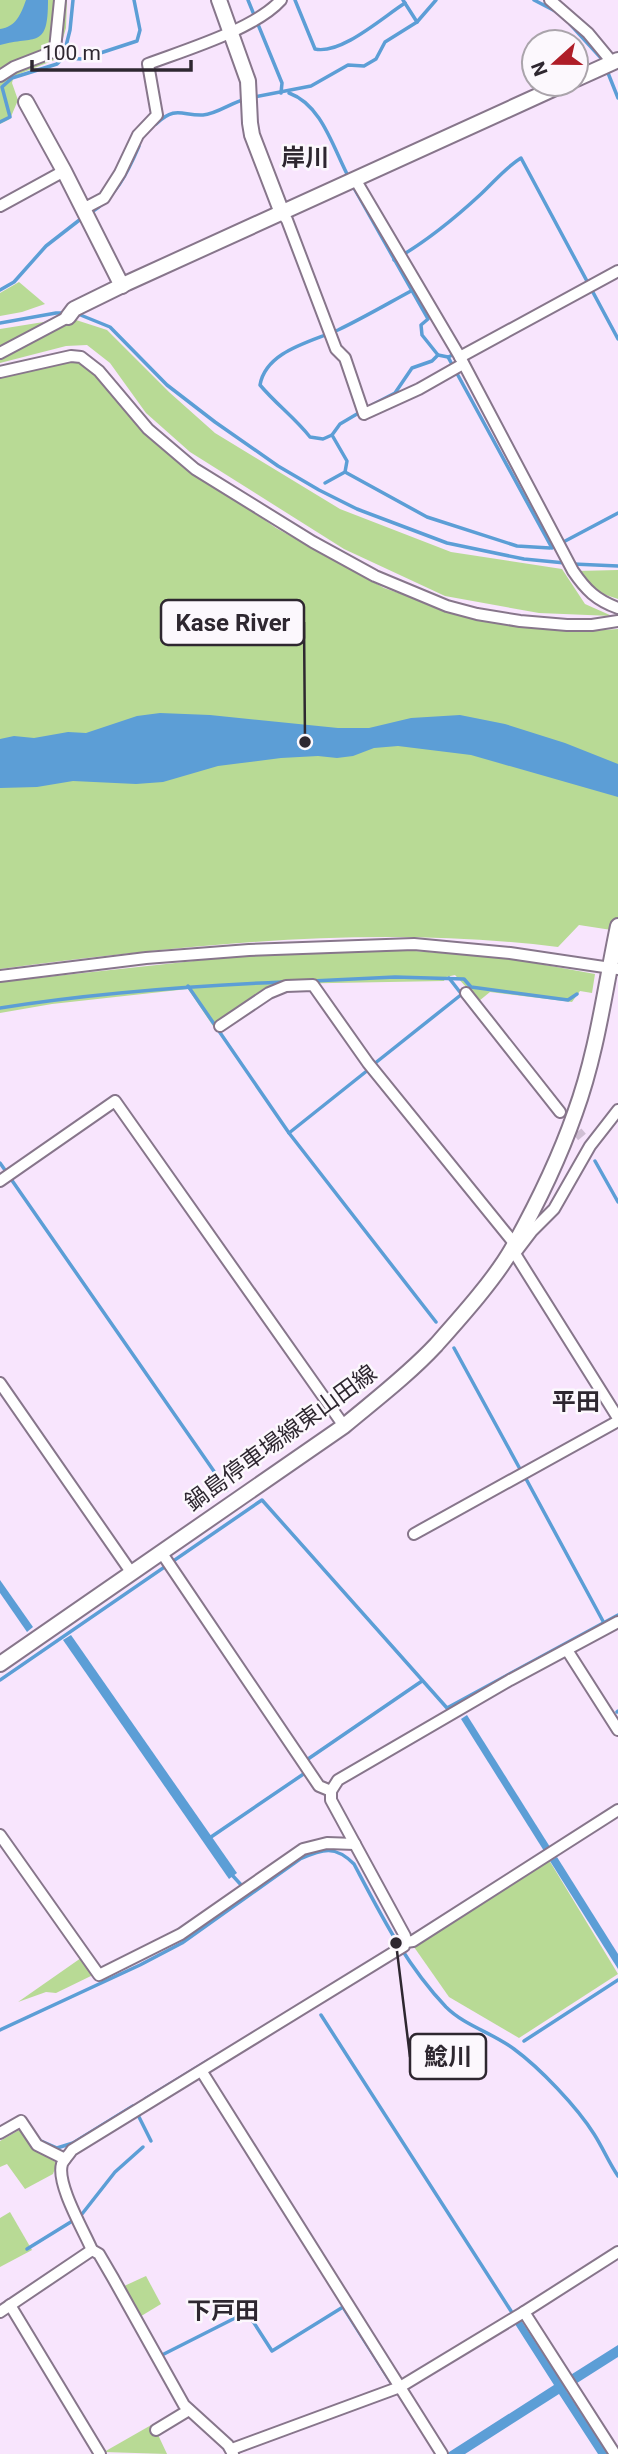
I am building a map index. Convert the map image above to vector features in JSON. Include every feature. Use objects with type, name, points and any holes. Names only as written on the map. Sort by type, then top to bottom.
[{"type":"street","points":[[7,77],[55,49],[60,0]]},
{"type":"street","points":[[219,0],[248,81],[252,135],[336,349],[345,358],[363,411],[419,388],[458,361],[618,271]]},
{"type":"street","points":[[86,214],[104,198],[120,173],[138,135],[157,115],[148,64],[229,31],[256,18],[281,0]]},
{"type":"street","points":[[550,0],[615,61],[590,73]]},
{"type":"street","points":[[0,354],[122,286],[533,98]]},
{"type":"street","points":[[26,102],[26,107],[64,171],[122,286]]},
{"type":"street","points":[[0,206],[64,171]]},
{"type":"street","points":[[351,181],[402,257],[573,571],[589,593],[618,608]]},
{"type":"street","points":[[0,372],[81,357],[99,371],[148,429],[195,469],[346,561],[419,596],[477,614],[520,621],[592,625],[618,621]]},
{"type":"street","name":"鍋島停車場線東山田線","points":[[0,1664],[131,1572],[166,1560],[344,1426],[398,1382],[435,1346],[471,1304],[514,1248],[576,1112],[613,966],[618,926]]},
{"type":"street","points":[[0,976],[146,958],[223,952],[414,944],[613,966]]},
{"type":"street","points":[[220,1026],[269,993],[286,986],[313,985],[368,1063],[514,1248],[618,1419],[414,1534]]},
{"type":"street","points":[[466,993],[561,1112]]},
{"type":"street","points":[[0,1181],[115,1101],[344,1426]]},
{"type":"street","points":[[514,1248],[554,1209],[590,1146],[618,1110]]},
{"type":"street","points":[[582,1137],[590,1146]]},
{"type":"street","points":[[0,1383],[131,1572]]},
{"type":"street","points":[[166,1560],[319,1786],[331,1791]]},
{"type":"street","points":[[405,1944],[405,1936],[331,1800],[331,1791],[338,1780],[618,1622]]},
{"type":"street","points":[[567,1650],[618,1730]]},
{"type":"street","points":[[618,1810],[391,1955],[72,2151],[62,2166],[61,2179],[92,2250],[99,2255],[184,2405],[232,2452],[400,2387],[618,2252]]},
{"type":"street","points":[[0,1835],[99,1975],[181,1934],[303,1849],[327,1843],[355,1844]]},
{"type":"street","points":[[202,2072],[442,2454]]},
{"type":"street","points":[[0,2133],[21,2121],[37,2145],[65,2159]]},
{"type":"street","points":[[92,2250],[5,2309],[100,2454]]},
{"type":"street","points":[[524,2312],[615,2454]]},
{"type":"street","points":[[156,2430],[189,2410]]},
{"type":"green space","points":[[0,0],[67,0],[66,28],[57,59],[14,76],[12,83],[18,100],[10,119],[0,124]]},
{"type":"green space","points":[[19,282],[45,304],[0,316],[0,293]]},
{"type":"green space","points":[[56,320],[0,349],[0,329]]},
{"type":"green space","points":[[76,320],[107,330],[215,433],[340,509],[451,552],[562,569],[585,604],[612,616],[539,613],[445,596],[344,549],[190,452],[146,413],[110,363],[87,345],[66,346],[0,363],[0,359]]},
{"type":"green space","points":[[77,361],[91,368],[176,458],[276,528],[384,588],[463,615],[520,627],[589,631],[618,629],[618,931],[579,925],[558,947],[418,937],[279,940],[139,952],[0,969],[0,378]]},
{"type":"green space","points":[[618,570],[618,599],[597,592],[577,571]]},
{"type":"green space","points":[[402,950],[507,958],[595,974],[592,993],[580,991],[572,1002],[490,992],[479,1001],[455,975],[446,977],[444,981],[277,984],[213,1026],[188,989],[52,1004],[0,1013],[0,982],[249,955]]},
{"type":"green space","points":[[549,1860],[618,1974],[519,2038],[449,1997],[414,1947]]},
{"type":"green space","points":[[81,1958],[93,1975],[56,1993],[46,1992],[18,2002]]},
{"type":"green space","points":[[21,2129],[33,2148],[57,2163],[53,2174],[25,2189],[7,2164],[0,2167],[0,2141]]},
{"type":"green space","points":[[10,2212],[32,2250],[0,2267],[0,2218]]},
{"type":"green space","points":[[146,2276],[161,2304],[138,2318],[122,2287]]},
{"type":"green space","points":[[153,2424],[167,2454],[104,2452]]},
{"type":"water","points":[[26,0],[48,0],[46,27],[42,34],[31,40],[0,45],[0,29],[14,23]]},
{"type":"water","points":[[160,713],[210,715],[338,728],[369,728],[411,718],[460,715],[505,724],[565,743],[618,764],[618,797],[471,755],[398,746],[374,748],[353,756],[337,758],[281,758],[218,766],[163,782],[136,784],[73,781],[37,787],[0,788],[0,739],[14,736],[34,738],[68,732],[86,733],[137,716]]},
{"type":"water","points":[[0,1580],[33,1627],[27,1632],[0,1593]]},
{"type":"water","points":[[71,1635],[237,1873],[229,1879],[63,1640]]},
{"type":"water","points":[[467,1715],[550,1847],[544,1851],[461,1719]]},
{"type":"water","points":[[557,1857],[618,1954],[618,1969],[550,1861]]},
{"type":"water","points":[[521,2320],[561,2381],[618,2345],[618,2357],[566,2390],[608,2454],[598,2454],[559,2394],[465,2454],[446,2454],[554,2385],[515,2324]]},
{"type":"waterway","points":[[0,122],[10,117],[2,87],[12,78],[57,64],[63,58],[70,30],[73,0]]},
{"type":"waterway","points":[[63,58],[82,59],[137,41],[140,30],[134,0]]},
{"type":"waterway","points":[[248,0],[282,83],[281,93]]},
{"type":"waterway","points":[[295,0],[315,49],[325,49],[349,41],[405,3]]},
{"type":"waterway","points":[[403,0],[417,22]]},
{"type":"waterway","points":[[254,97],[311,86],[348,65],[364,66],[376,59],[385,42],[417,22],[436,0]]},
{"type":"waterway","points":[[534,0],[557,12]]},
{"type":"waterway","points":[[570,24],[601,58]]},
{"type":"waterway","points":[[608,73],[618,98]]},
{"type":"waterway","points":[[289,93],[310,107],[318,117],[349,178]]},
{"type":"waterway","points":[[156,124],[174,113],[203,115],[246,99]]},
{"type":"waterway","points":[[89,214],[106,201],[119,184],[139,146]]},
{"type":"waterway","points":[[394,260],[450,221],[521,158],[618,339]]},
{"type":"waterway","points":[[354,188],[428,319],[421,325],[422,335],[438,355]]},
{"type":"waterway","points":[[0,290],[14,282],[46,246],[82,218]]},
{"type":"waterway","points":[[332,435],[323,439],[310,437],[260,385],[264,373],[291,349],[338,330],[411,291]]},
{"type":"waterway","points":[[0,323],[67,313]]},
{"type":"waterway","points":[[78,314],[110,327],[167,385],[278,466],[319,490],[357,509],[447,543],[524,559],[565,563]]},
{"type":"waterway","points":[[372,405],[395,393],[412,368],[432,361],[438,355],[448,357],[455,354]]},
{"type":"waterway","points":[[448,357],[552,548],[618,513]]},
{"type":"waterway","points":[[325,483],[345,472],[347,461],[332,435],[340,424],[362,411]]},
{"type":"waterway","points":[[345,472],[427,517],[517,546],[550,548]]},
{"type":"waterway","points":[[573,564],[618,566]]},
{"type":"waterway","points":[[312,981],[395,977],[464,979],[471,987],[568,1000],[577,994]]},
{"type":"waterway","points":[[449,978],[463,996]]},
{"type":"waterway","points":[[0,1008],[141,991],[283,982]]},
{"type":"waterway","points":[[188,986],[289,1133],[436,1322]]},
{"type":"waterway","points":[[374,1064],[462,994]]},
{"type":"waterway","points":[[289,1133],[368,1070]]},
{"type":"waterway","points":[[595,1161],[618,1202]]},
{"type":"waterway","points":[[0,1163],[5,1170]]},
{"type":"waterway","points":[[11,1179],[227,1490]]},
{"type":"waterway","points":[[454,1348],[520,1469]]},
{"type":"waterway","points":[[525,1477],[604,1623]]},
{"type":"waterway","points":[[0,1680],[262,1500],[447,1708],[618,1615]]},
{"type":"waterway","points":[[308,1759],[422,1681]]},
{"type":"waterway","points":[[211,1837],[305,1773]]},
{"type":"waterway","points":[[0,2030],[182,1943],[300,1859],[322,1851],[335,1851],[354,1864],[395,1939],[432,1991],[454,2014],[506,2043],[546,2077],[587,2123],[618,2176]]},
{"type":"waterway","points":[[233,1876],[243,1887]]},
{"type":"waterway","points":[[524,2041],[618,1980]]},
{"type":"waterway","points":[[321,2015],[511,2311]]},
{"type":"waterway","points":[[145,2099],[209,2060]]},
{"type":"waterway","points":[[41,2141],[57,2148],[73,2143],[133,2106]]},
{"type":"waterway","points":[[139,2117],[151,2141]]},
{"type":"waterway","points":[[82,2214],[115,2172],[143,2147]]},
{"type":"waterway","points":[[27,2249],[74,2220]]},
{"type":"waterway","points":[[160,2356],[247,2312],[272,2351],[343,2307],[392,2384]]},
{"type":"tunnel","points":[[568,1120],[582,1137]]},
{"type":"place","name":"Kase River","points":[[305,742]]},
{"type":"place","name":"鯰川","points":[[396,1943]]},
{"type":"district","name":"岸川","points":[[305,158]]},
{"type":"district","name":"平田","points":[[576,1402]]},
{"type":"district","name":"下戸田","points":[[223,2311]]}]
